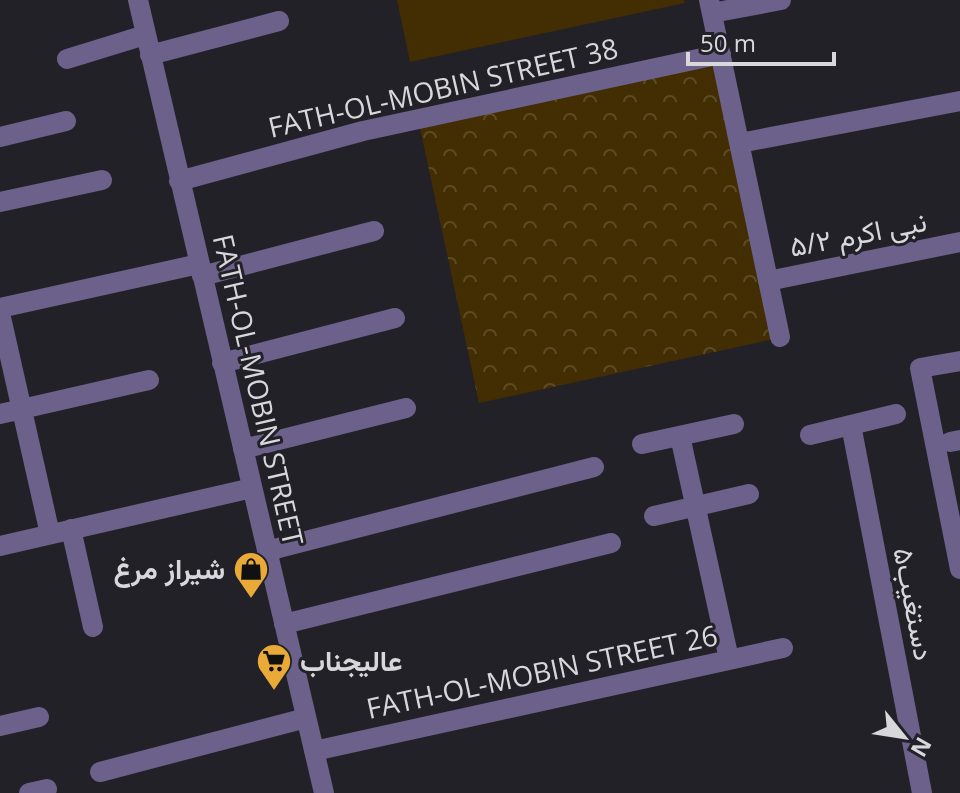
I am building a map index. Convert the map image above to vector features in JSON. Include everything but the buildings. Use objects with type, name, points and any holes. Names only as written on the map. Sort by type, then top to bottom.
[{"type":"street","name":"FATH-OL-MOBIN STREET","points":[[138,0],[324,793]]},
{"type":"street","points":[[780,337],[710,6],[781,0]]},
{"type":"street","points":[[67,59],[279,21]]},
{"type":"street","name":"FATH-OL-MOBIN STREET 38","points":[[179,181],[363,131],[721,54]]},
{"type":"street","points":[[740,143],[960,101]]},
{"type":"street","points":[[0,137],[66,121]]},
{"type":"street","points":[[0,202],[102,180]]},
{"type":"street","points":[[50,534],[0,310],[374,231]]},
{"type":"street","name":"نبی اکرم ۵/۲","points":[[768,281],[960,242]]},
{"type":"street","points":[[222,363],[395,318]]},
{"type":"street","points":[[960,361],[920,368],[960,569]]},
{"type":"street","points":[[0,414],[149,380]]},
{"type":"street","points":[[243,449],[406,408]]},
{"type":"street","points":[[810,435],[896,414]]},
{"type":"street","points":[[642,444],[734,424]]},
{"type":"street","name":"دستغیب۵","points":[[851,425],[922,793]]},
{"type":"street","points":[[680,436],[729,659]]},
{"type":"street","points":[[267,551],[594,467]]},
{"type":"street","points":[[0,546],[252,488]]},
{"type":"street","points":[[654,516],[749,494]]},
{"type":"street","points":[[71,529],[93,627]]},
{"type":"street","points":[[284,624],[611,543]]},
{"type":"street","name":"FATH-OL-MOBIN STREET 26","points":[[314,751],[783,648]]},
{"type":"street","points":[[0,726],[39,717]]},
{"type":"street","points":[[100,772],[306,718]]},
{"type":"green space","points":[[397,0],[684,0],[685,3],[410,62]]},
{"type":"green space","points":[[715,64],[783,337],[479,403],[420,128]]},
{"type":"place","name":"شیراز مرغ","points":[[251,600]]},
{"type":"place","name":"عالیجناب","points":[[274,692]]}]
